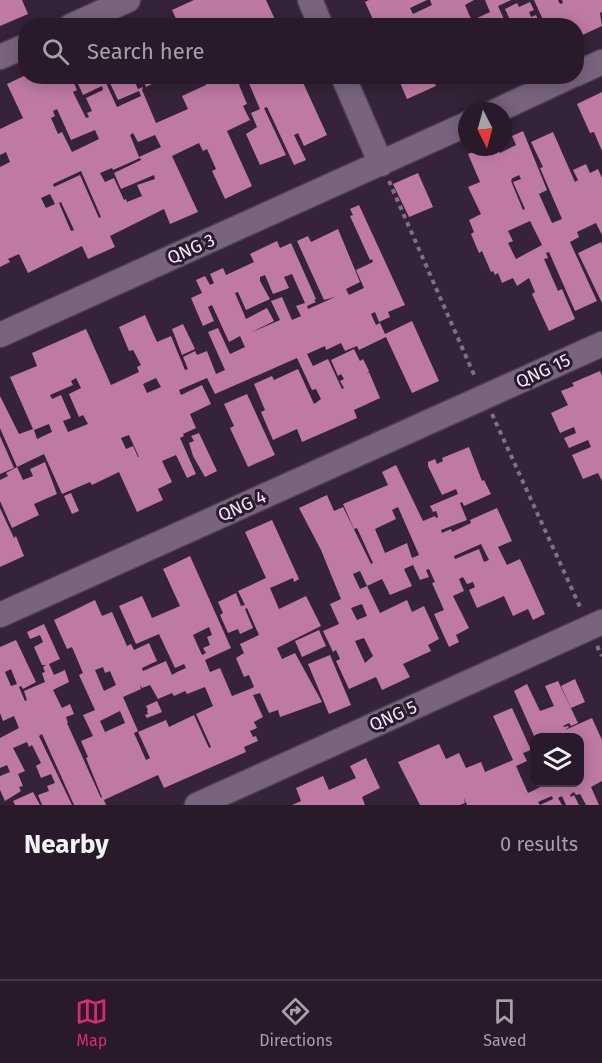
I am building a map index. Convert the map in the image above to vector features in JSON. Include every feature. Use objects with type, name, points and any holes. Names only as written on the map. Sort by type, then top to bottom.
[{"type":"street","points":[[88,18],[128,0]]},
{"type":"street","points":[[310,0],[318,18]]},
{"type":"street","points":[[0,57],[18,49]]},
{"type":"street","points":[[584,70],[602,62]]},
{"type":"street","points":[[346,84],[381,164]]},
{"type":"street","points":[[512,104],[554,84]]},
{"type":"street","name":"QNG 3","points":[[0,335],[458,128]]},
{"type":"street","name":"QNG 15","points":[[484,398],[602,344]]},
{"type":"street","name":"QNG 4","points":[[0,615],[484,398]]},
{"type":"street","name":"QNG 5","points":[[197,805],[595,624]]},
{"type":"building","points":[[0,0],[22,0],[28,14],[0,26]]},
{"type":"building","points":[[194,0],[266,0],[274,18],[176,18],[172,10]]},
{"type":"building","points":[[369,0],[427,0],[410,8],[413,14],[432,5],[430,0],[474,0],[465,5],[471,18],[372,18],[365,2]]},
{"type":"building","points":[[485,0],[511,0],[498,6],[503,18],[477,18],[490,12]]},
{"type":"building","points":[[534,0],[558,0],[560,4],[563,3],[562,0],[602,0],[602,12],[600,13],[602,26],[584,34],[584,18],[542,18]]},
{"type":"building","points":[[530,2],[534,10],[529,12],[531,17],[536,15],[537,18],[509,18],[505,9],[517,3],[519,7]]},
{"type":"building","points":[[18,79],[18,84],[74,84],[77,90],[73,92],[86,118],[89,117],[87,113],[92,111],[86,98],[103,90],[102,86],[83,95],[78,84],[106,84],[117,107],[141,96],[139,91],[118,100],[110,84],[136,84],[138,89],[143,87],[142,90],[156,123],[188,109],[182,96],[206,84],[240,84],[247,104],[243,106],[250,120],[227,131],[252,186],[225,199],[212,171],[216,169],[207,149],[203,151],[199,143],[172,156],[198,212],[170,224],[164,209],[110,236],[115,247],[88,259],[82,246],[28,273],[19,254],[8,259],[10,262],[0,267],[0,167],[10,162],[6,152],[0,155],[0,129],[23,118],[7,84]],"holes":[[[57,109],[71,140],[95,130],[99,139],[72,152],[62,132],[58,134],[51,118],[55,116],[53,111]],[[133,133],[138,142],[155,135],[161,147],[139,157],[130,135]],[[140,158],[141,160],[114,173],[121,189],[154,175],[155,179],[137,185],[142,196],[127,202],[114,178],[105,182],[100,173],[112,168],[113,170]],[[81,171],[101,217],[99,218],[80,175],[54,187],[53,184]],[[50,194],[55,204],[46,208],[41,198]],[[61,202],[74,230],[71,231],[59,203]]]},
{"type":"building","points":[[249,84],[304,84],[327,135],[304,146],[298,133],[294,135],[306,160],[294,165],[267,107],[264,108],[286,155],[260,165],[246,134],[257,127],[251,113],[260,109]]},
{"type":"building","points":[[400,84],[435,84],[436,86],[407,99]]},
{"type":"building","points":[[602,92],[602,151],[594,132],[590,133],[577,104]]},
{"type":"building","points":[[523,131],[547,190],[539,194],[552,223],[562,219],[531,142],[553,132],[575,182],[578,180],[573,170],[586,164],[590,173],[598,169],[602,178],[602,235],[596,223],[577,232],[579,237],[570,242],[597,301],[575,311],[549,252],[546,253],[548,258],[544,259],[558,291],[562,289],[575,319],[549,331],[532,294],[535,292],[529,278],[517,286],[513,278],[502,283],[498,273],[495,275],[493,271],[491,272],[482,251],[479,253],[471,234],[474,232],[469,220],[481,214],[468,187],[480,182],[469,156],[512,156],[512,147],[516,145],[512,136]],"holes":[[[519,175],[521,179],[513,182],[525,209],[523,210],[511,181]],[[530,221],[542,245],[516,259],[508,243],[513,241],[508,231]]]},
{"type":"building","points":[[418,173],[433,207],[409,217],[393,184]]},
{"type":"building","points":[[359,205],[405,305],[388,312],[390,317],[379,322],[375,312],[371,314],[376,325],[380,323],[385,334],[412,321],[439,381],[412,393],[386,337],[359,350],[357,346],[345,351],[341,343],[326,350],[325,346],[307,354],[313,366],[328,359],[342,389],[344,388],[340,381],[344,379],[341,374],[338,376],[331,360],[354,349],[360,361],[363,359],[369,371],[366,374],[369,372],[380,398],[354,410],[357,418],[302,442],[297,429],[273,440],[261,412],[265,410],[254,384],[272,376],[274,380],[298,369],[314,404],[321,399],[316,389],[312,390],[297,358],[215,394],[207,378],[179,390],[181,395],[202,385],[211,404],[190,414],[196,428],[183,434],[184,436],[180,438],[196,474],[187,478],[176,455],[162,461],[172,482],[158,489],[163,500],[137,512],[119,472],[92,485],[90,482],[62,494],[44,454],[17,467],[0,428],[0,396],[19,434],[33,429],[10,377],[37,366],[32,353],[86,329],[111,385],[139,372],[137,367],[141,365],[133,350],[129,351],[119,327],[145,315],[157,342],[171,336],[185,370],[188,369],[183,357],[195,351],[197,355],[207,351],[216,374],[225,370],[208,332],[218,328],[230,354],[245,347],[240,336],[229,342],[212,305],[208,307],[214,321],[203,326],[191,298],[202,293],[196,280],[205,276],[210,285],[214,283],[210,274],[223,268],[226,275],[254,262],[250,254],[277,241],[280,248],[291,243],[316,299],[314,300],[316,302],[307,306],[308,309],[335,297],[324,300],[297,241],[308,236],[311,242],[338,229],[360,282],[346,289],[349,295],[364,288],[356,270],[373,262],[350,216],[353,215],[350,209]],"holes":[[[292,274],[305,303],[296,306],[301,316],[292,320],[282,297],[271,301],[280,320],[252,332],[274,321],[267,308],[246,319],[235,293],[238,292],[246,310],[270,299],[260,277],[265,275],[273,294],[289,288],[284,277]],[[76,378],[81,388],[69,394],[79,417],[83,415],[88,424],[68,432],[63,421],[71,418],[61,395],[52,399],[50,395],[73,385],[71,381]],[[156,378],[161,387],[147,393],[143,384]],[[49,424],[52,432],[37,439],[34,430]],[[129,435],[139,457],[133,446],[126,449],[121,438]]]},
{"type":"building","points":[[601,242],[602,245],[602,303],[578,253]]},
{"type":"building","points":[[183,324],[195,349],[182,355],[172,329]]},
{"type":"building","points":[[600,371],[602,376],[602,481],[598,473],[583,479],[572,455],[591,447],[588,440],[569,448],[564,438],[576,433],[574,427],[560,433],[551,413],[568,405],[561,391],[574,386],[572,383]]},
{"type":"building","points":[[247,394],[275,455],[248,467],[230,428],[234,426],[224,404]]},
{"type":"building","points":[[199,433],[217,471],[205,477],[193,456],[189,443],[194,441],[191,436]]},
{"type":"building","points":[[0,436],[14,468],[0,474]]},
{"type":"building","points":[[469,447],[482,481],[484,480],[491,494],[464,506],[462,502],[460,503],[467,520],[441,530],[442,533],[451,529],[452,532],[471,523],[470,520],[497,508],[512,541],[498,547],[507,565],[520,559],[545,614],[533,620],[528,609],[513,616],[504,596],[477,608],[469,590],[475,587],[473,582],[467,584],[463,577],[459,579],[464,591],[453,596],[469,628],[456,635],[459,642],[449,647],[434,614],[444,610],[432,583],[435,582],[429,569],[426,570],[429,577],[420,580],[413,565],[404,569],[412,586],[390,595],[382,579],[367,586],[380,613],[407,600],[412,612],[424,606],[439,639],[428,645],[431,651],[403,664],[410,677],[382,690],[376,677],[349,689],[336,661],[340,659],[336,650],[333,652],[323,631],[339,624],[330,604],[341,599],[321,550],[299,508],[327,495],[334,511],[343,507],[371,564],[373,563],[357,528],[354,529],[343,504],[388,485],[382,472],[396,465],[423,521],[435,516],[436,518],[438,517],[436,511],[433,512],[430,506],[458,494],[456,489],[442,495],[428,462],[435,459],[437,464],[443,461],[442,458]],"holes":[[[398,507],[419,555],[412,558],[407,543],[385,553],[375,529],[396,519],[392,510]],[[481,544],[489,560],[484,562],[479,549],[455,559],[454,556]],[[360,571],[367,586],[360,589],[353,574]],[[362,604],[367,616],[357,620],[351,608]],[[364,638],[373,656],[365,663],[355,641]]]},
{"type":"building","points":[[45,462],[57,494],[34,504],[39,515],[12,528],[0,501],[0,480],[8,476],[6,473],[17,467],[23,480],[33,476],[30,469]]},
{"type":"building","points":[[71,493],[79,511],[72,514],[64,496]]},
{"type":"building","points":[[0,508],[24,556],[0,567]]},
{"type":"building","points":[[272,520],[299,579],[294,582],[293,578],[270,588],[279,609],[306,596],[321,626],[277,648],[282,659],[295,653],[322,702],[280,717],[278,710],[269,713],[260,693],[253,695],[263,717],[254,722],[257,728],[250,731],[258,741],[244,747],[246,752],[164,788],[158,775],[104,800],[106,805],[74,805],[42,734],[39,736],[72,805],[42,805],[38,795],[49,791],[47,786],[55,783],[51,774],[41,778],[36,766],[41,763],[32,745],[29,747],[27,742],[13,748],[25,771],[18,774],[23,786],[19,787],[21,791],[5,801],[0,790],[0,776],[10,772],[7,765],[0,768],[0,738],[19,728],[14,716],[3,721],[0,713],[0,647],[16,640],[36,682],[23,689],[19,687],[25,701],[27,700],[24,691],[45,682],[42,673],[45,672],[43,667],[46,665],[42,665],[34,647],[43,642],[40,635],[30,639],[27,632],[44,624],[60,659],[49,664],[54,675],[65,670],[69,682],[53,690],[62,708],[70,704],[74,714],[66,717],[67,723],[101,798],[81,741],[93,736],[83,715],[95,710],[79,675],[83,673],[72,647],[67,649],[54,620],[95,600],[102,616],[112,612],[127,646],[131,644],[134,650],[149,643],[157,661],[142,668],[143,671],[166,661],[172,675],[186,668],[184,664],[175,668],[159,634],[136,644],[119,606],[142,596],[152,618],[180,606],[163,569],[190,556],[231,648],[205,660],[210,672],[220,668],[232,696],[254,687],[249,675],[244,677],[236,658],[244,653],[240,644],[259,635],[247,608],[245,609],[253,628],[240,634],[238,629],[228,633],[220,615],[223,613],[218,602],[236,593],[241,606],[245,605],[238,591],[266,578],[245,532]],"holes":[[[209,627],[212,635],[207,637],[210,645],[203,648],[206,653],[202,655],[193,635]],[[103,667],[105,673],[110,671],[116,685],[104,691],[95,670]],[[11,669],[17,684],[11,686],[5,672]],[[140,685],[142,688],[150,685],[158,699],[172,693],[174,696],[185,691],[187,694],[205,687],[213,706],[196,714],[211,747],[209,748],[194,715],[169,727],[166,720],[138,732],[150,758],[146,760],[134,733],[138,731],[123,697],[141,689]],[[120,711],[125,723],[105,732],[100,721]]]},
{"type":"building","points":[[319,630],[326,646],[302,657],[295,641]]},
{"type":"building","points":[[330,655],[351,705],[329,714],[308,664]]},
{"type":"building","points":[[575,679],[585,702],[571,708],[561,686]]},
{"type":"building","points":[[558,681],[578,723],[563,726],[569,727],[565,730],[592,718],[602,740],[602,781],[591,787],[599,805],[586,805],[580,794],[576,795],[574,792],[570,795],[571,797],[574,795],[579,805],[566,805],[562,796],[558,798],[562,805],[540,805],[467,805],[464,798],[465,803],[460,805],[420,805],[398,762],[439,744],[446,759],[459,753],[466,768],[481,762],[485,772],[513,760],[493,716],[512,708],[530,748],[530,750],[523,753],[527,761],[516,766],[528,793],[541,787],[584,787],[584,733],[533,733],[514,691],[527,684],[540,711],[554,706],[545,686]],"holes":[[[552,796],[553,799],[540,805],[538,802]]]},
{"type":"building","points":[[157,701],[162,712],[147,718],[146,706]]},
{"type":"building","points":[[366,758],[380,788],[362,797],[365,805],[292,805],[301,801],[296,788],[323,776],[329,790],[356,778],[350,766]]},
{"type":"building","points":[[33,792],[40,805],[15,805],[13,801]]}]
